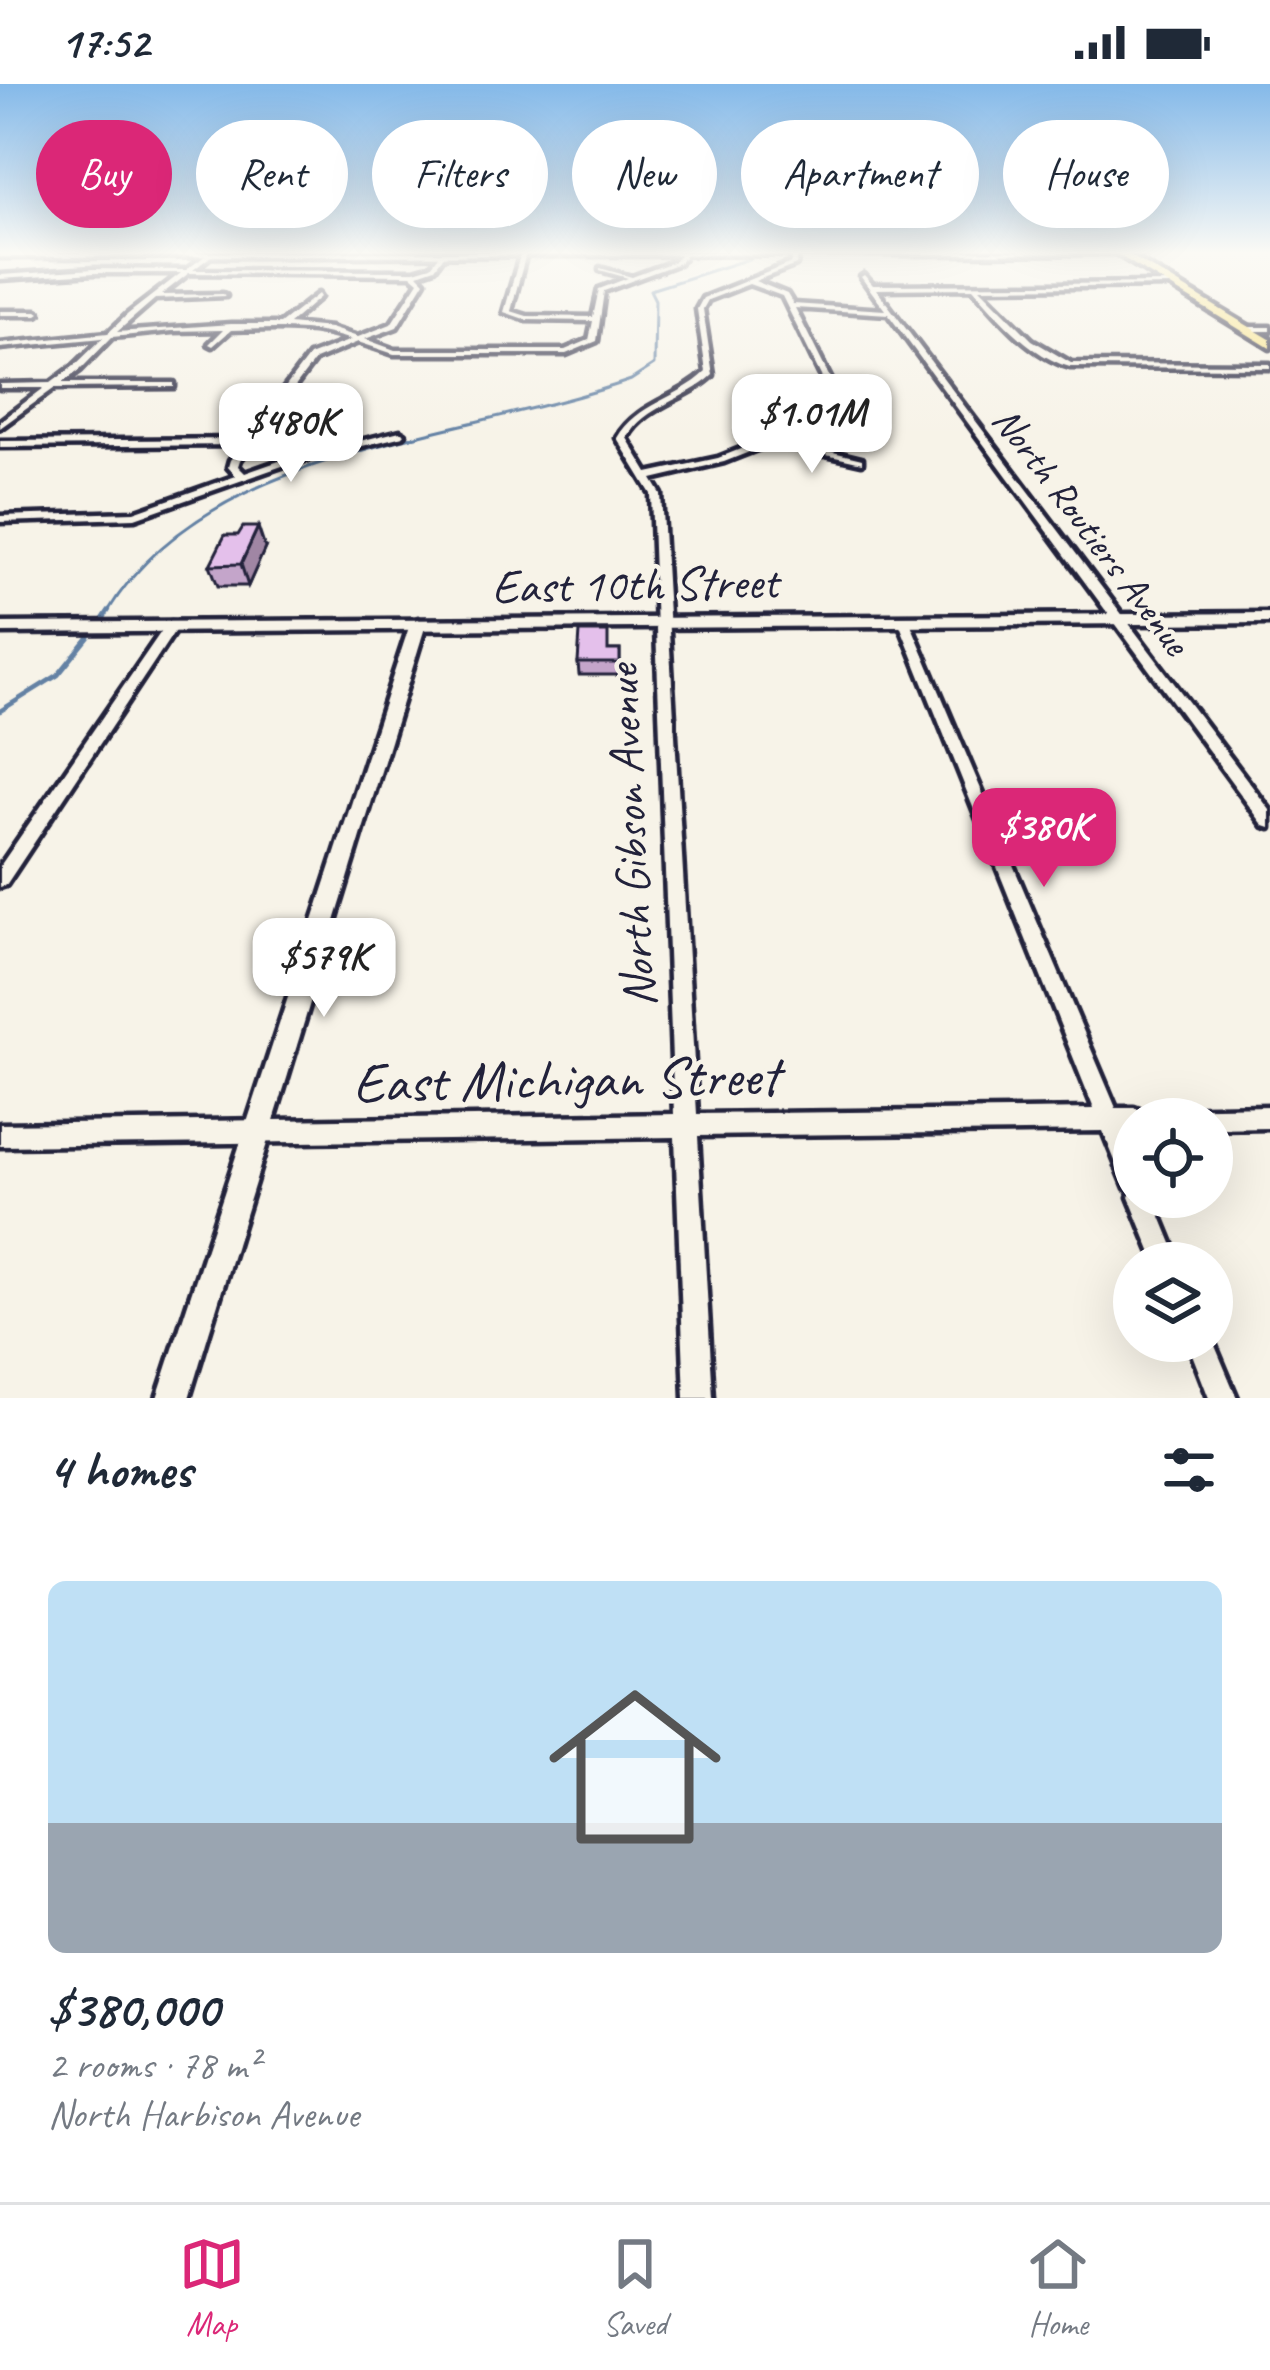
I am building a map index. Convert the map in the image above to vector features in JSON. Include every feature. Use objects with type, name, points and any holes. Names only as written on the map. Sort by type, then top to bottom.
[{"type":"main road","points":[[1218,312],[1270,344]]},
{"type":"main road","name":"East 10th Street","points":[[0,628],[1270,618]]},
{"type":"street","points":[[0,425],[54,386],[137,312]]},
{"type":"street","points":[[282,326],[298,312]]},
{"type":"street","points":[[242,476],[233,464],[310,360],[397,322],[403,312]]},
{"type":"street","points":[[508,312],[527,319],[595,319]]},
{"type":"street","points":[[0,346],[231,326],[282,326],[324,329],[413,353],[576,350],[592,342],[596,312]]},
{"type":"street","name":"North Gibson Avenue","points":[[698,1398],[656,494],[649,476],[626,452],[625,430],[709,376],[712,366],[702,312]]},
{"type":"street","points":[[649,476],[719,464],[817,408],[829,389],[794,312]]},
{"type":"street","name":"North Routiers Avenue","points":[[889,312],[1270,822]]},
{"type":"street","points":[[997,312],[1056,361],[1070,365],[1270,366]]},
{"type":"street","points":[[0,314],[37,314]]},
{"type":"street","points":[[213,344],[231,326]]},
{"type":"street","points":[[1245,329],[1270,329]]},
{"type":"street","points":[[0,386],[171,386]]},
{"type":"street","points":[[0,519],[115,518],[171,504],[242,476],[400,434]]},
{"type":"street","points":[[767,439],[859,461]]},
{"type":"street","points":[[0,444],[248,442]]},
{"type":"street","points":[[904,620],[1113,1130]]},
{"type":"street","points":[[173,1398],[418,625]]},
{"type":"street","points":[[0,880],[172,626]]},
{"type":"street","points":[[1233,1118],[1270,1118]]},
{"type":"street","name":"East Michigan Street","points":[[0,1135],[1113,1120]]},
{"type":"street","points":[[1208,1362],[1223,1398]]},
{"type":"building","points":[[243,527],[258,527],[241,564],[210,565],[225,535],[238,535]]},
{"type":"building","points":[[580,632],[608,632],[608,650],[620,650],[620,663],[578,663]]},
{"type":"waterway","points":[[107,613],[151,557],[207,514],[271,481],[342,456],[631,380],[654,365],[655,312]]},
{"type":"waterway","points":[[101,622],[107,613]]},
{"type":"waterway","points":[[0,711],[58,675],[92,633]]}]
